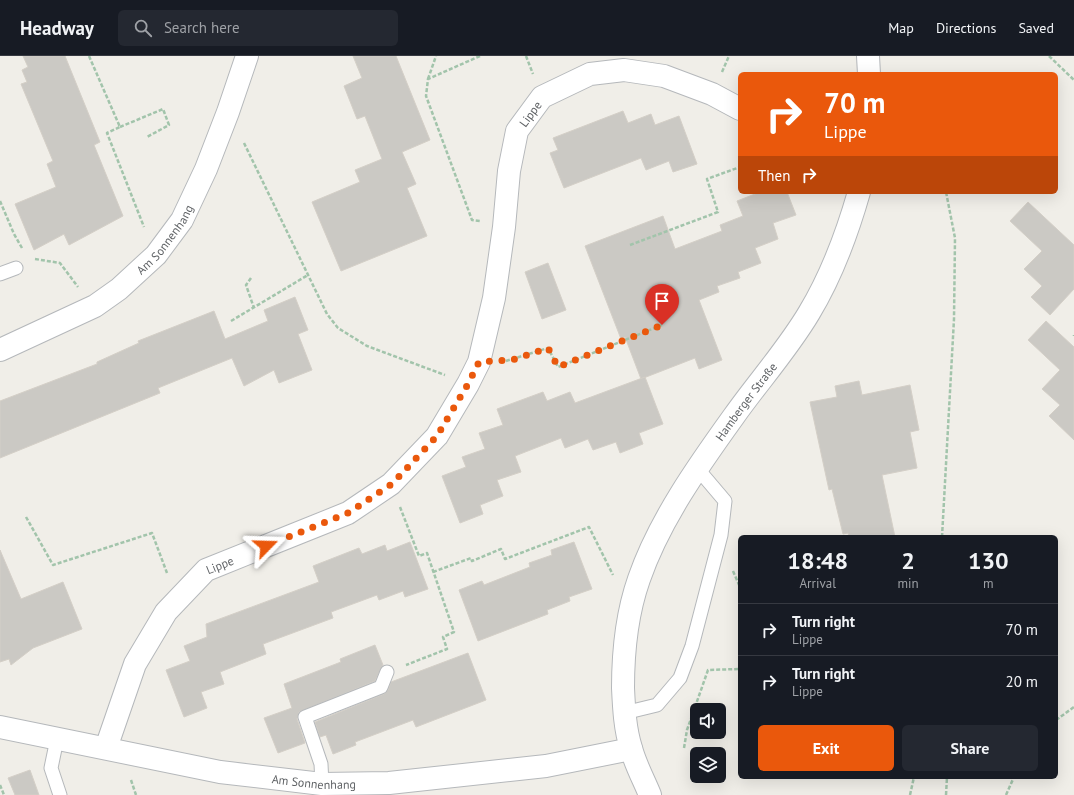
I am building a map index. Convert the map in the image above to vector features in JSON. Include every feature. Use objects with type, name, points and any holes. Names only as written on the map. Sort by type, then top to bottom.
[{"type":"street","name":"Am Sonnenhang","points":[[0,350],[95,306],[119,289],[156,255],[182,220],[206,170],[247,56]]},
{"type":"street","points":[[868,56],[869,72]]},
{"type":"street","name":"Lippe","points":[[106,748],[135,664],[166,612],[206,570],[348,513],[392,484],[437,436],[468,384],[479,362],[494,298],[504,227],[509,171],[517,131],[542,97],[555,89],[590,74],[624,70],[664,76],[712,94],[738,108]]},
{"type":"street","name":"Hamberger Straße","points":[[650,795],[631,749],[624,714],[623,664],[630,610],[639,578],[656,541],[697,468],[734,415],[783,352],[809,313],[832,271],[858,194]]},
{"type":"street","name":"Am Sonnenhang","points":[[0,727],[220,772],[322,784],[389,789],[546,766],[631,749]]},
{"type":"lane","points":[[0,274],[16,268]]},
{"type":"lane","points":[[624,714],[657,705],[680,678],[692,646],[721,535],[725,501],[697,468]]},
{"type":"lane","points":[[322,784],[321,764],[305,717],[381,687],[387,672]]},
{"type":"lane","points":[[57,739],[50,768],[60,795]]},
{"type":"path","points":[[89,56],[120,127]]},
{"type":"path","points":[[436,56],[428,79],[426,96],[472,220],[504,227]]},
{"type":"path","points":[[428,79],[480,56]]},
{"type":"path","points":[[1049,56],[1074,80]]},
{"type":"path","points":[[147,137],[170,125],[163,109],[107,133],[156,255]]},
{"type":"path","points":[[228,112],[327,314],[338,328],[367,346],[468,384]]},
{"type":"path","points":[[630,246],[718,212],[707,179],[738,168]]},
{"type":"path","points":[[942,535],[954,319],[955,238],[946,194]]},
{"type":"path","points":[[0,201],[14,234],[24,252]]},
{"type":"path","points":[[34,259],[60,263],[95,306]]},
{"type":"path","points":[[231,322],[308,274]]},
{"type":"path","points":[[251,278],[246,285],[254,308]]},
{"type":"path","points":[[479,362],[512,360],[548,348],[558,367],[662,325]]},
{"type":"path","points":[[387,672],[447,650],[443,637],[454,632],[427,553],[419,556],[392,484]]},
{"type":"path","points":[[26,517],[53,565],[152,533],[178,600]]},
{"type":"path","points":[[433,572],[471,558],[472,561],[501,550],[505,559],[589,527],[630,610]]},
{"type":"path","points":[[684,748],[687,730],[708,670],[738,669]]},
{"type":"path","points":[[1058,719],[1074,707]]},
{"type":"path","points":[[910,795],[914,779]]},
{"type":"path","points":[[946,795],[947,779]]},
{"type":"path","points":[[1006,795],[1013,779]]},
{"type":"path","points":[[0,785],[4,795]]},
{"type":"building","points":[[23,56],[65,56],[100,142],[94,145],[123,216],[69,245],[64,234],[34,250],[15,204],[56,187],[47,164],[53,161],[21,84],[27,82],[22,70],[28,67]]},
{"type":"building","points":[[353,56],[396,56],[430,140],[402,152],[416,184],[407,188],[427,236],[341,271],[312,202],[360,182],[355,170],[382,159],[365,116],[357,119],[344,86],[362,78]]},
{"type":"building","points":[[623,111],[628,123],[651,114],[655,125],[679,116],[697,164],[673,172],[669,161],[646,170],[641,158],[564,188],[550,153],[558,150],[553,138]]},
{"type":"building","points":[[755,194],[788,194],[796,215],[773,223],[778,239],[755,248],[761,263],[738,272],[740,278],[717,286],[719,292],[699,300],[722,360],[699,369],[695,358],[641,379],[625,337],[621,339],[585,246],[663,216],[675,249],[722,231],[720,225],[743,216],[737,201]]},
{"type":"building","points":[[1028,202],[1074,245],[1074,289],[1050,315],[1031,297],[1042,286],[1024,269],[1042,251],[1010,221]]},
{"type":"building","points":[[548,263],[566,310],[542,319],[525,272]]},
{"type":"building","points":[[295,297],[308,330],[298,334],[312,370],[279,383],[274,370],[244,386],[232,358],[158,388],[160,393],[0,458],[0,401],[97,364],[97,362],[139,343],[138,341],[214,311],[225,339],[268,321],[264,310]]},
{"type":"building","points":[[1046,321],[1074,347],[1074,440],[1049,416],[1060,405],[1042,389],[1060,370],[1028,340]]},
{"type":"building","points":[[645,377],[663,424],[639,433],[643,444],[620,453],[616,442],[593,450],[588,439],[565,448],[561,438],[515,456],[521,472],[497,480],[503,496],[480,505],[483,514],[460,523],[442,476],[466,467],[462,457],[485,449],[479,433],[503,425],[497,409],[543,392],[547,401],[570,392],[575,403]]},
{"type":"building","points":[[859,381],[862,395],[910,385],[919,430],[910,432],[917,468],[882,475],[895,535],[843,534],[832,489],[829,490],[810,402],[837,397],[835,386]]},
{"type":"building","points":[[410,542],[428,589],[405,597],[403,591],[379,600],[377,595],[331,612],[333,618],[263,644],[266,654],[220,672],[224,684],[201,692],[207,708],[184,717],[166,670],[190,661],[184,646],[207,637],[206,624],[319,582],[313,566],[359,548],[362,554],[385,545],[387,551]]},
{"type":"building","points":[[574,542],[592,589],[569,597],[570,601],[547,610],[548,614],[478,641],[459,590],[482,581],[484,585],[530,567],[529,563],[552,555],[551,550]]},
{"type":"building","points":[[0,550],[21,599],[63,582],[82,629],[33,648],[11,665],[9,659],[0,662]]},
{"type":"building","points":[[375,645],[383,665],[375,681],[299,712],[297,719],[305,743],[278,753],[264,718],[292,708],[284,684],[341,662],[340,659]]},
{"type":"building","points":[[468,653],[486,700],[416,727],[413,720],[355,742],[356,745],[333,754],[326,735],[320,737],[315,722],[384,694],[388,690],[391,682]]},
{"type":"building","points":[[30,770],[39,795],[15,795],[8,778]]},
{"type":"route","points":[[266,546],[348,513],[392,484],[437,436],[468,384],[479,362],[512,360],[548,348],[558,367],[662,325]]}]
